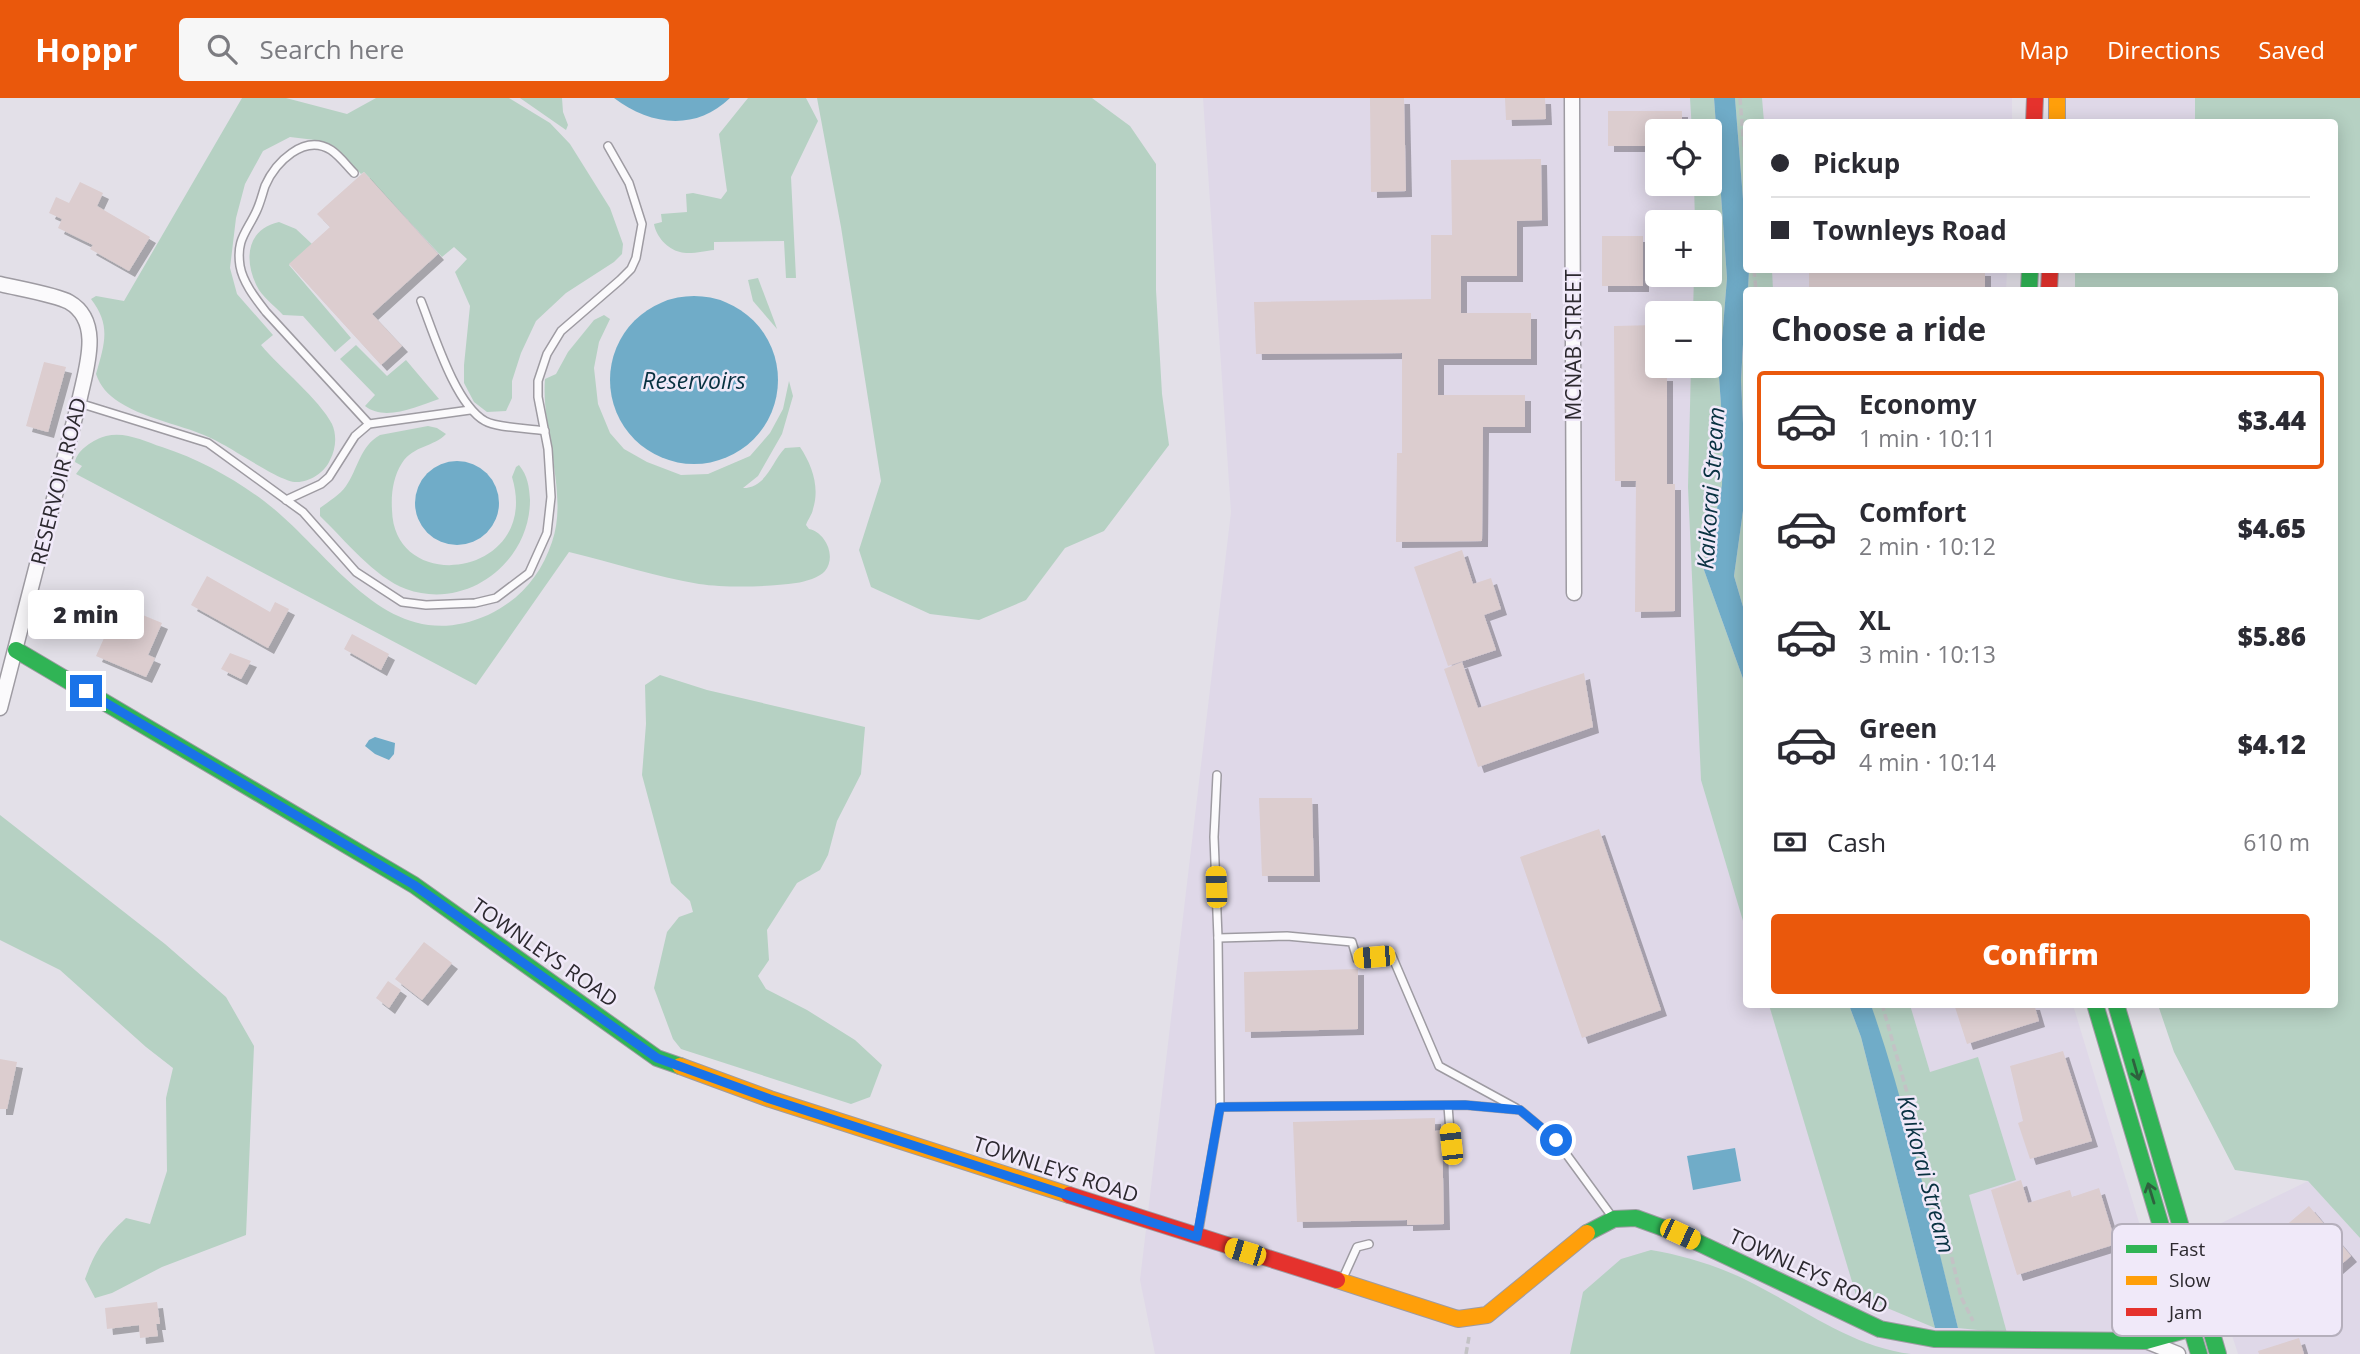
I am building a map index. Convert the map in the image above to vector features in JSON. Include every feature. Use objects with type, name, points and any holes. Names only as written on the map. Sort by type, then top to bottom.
[{"type":"street","name":"MCNAB STREET","points":[[1572,98],[1574,593]]},
{"type":"street","points":[[2034,119],[2035,98]]},
{"type":"street","points":[[2057,98],[2057,119]]},
{"type":"street","name":"RESERVOIR ROAD","points":[[0,284],[68,301],[84,315],[90,333],[89,355],[79,402],[0,708]]},
{"type":"street","name":"TOWNLEYS ROAD","points":[[16,650],[414,885],[657,1058],[770,1099],[1197,1237],[1458,1319],[1487,1315],[1593,1228],[1614,1219],[1636,1218],[1680,1234],[1880,1329],[1934,1339],[2079,1342],[2146,1341],[2165,1336]]},
{"type":"street","points":[[2096,1008],[2161,1224]]},
{"type":"street","points":[[2117,1008],[2181,1224]]},
{"type":"street","points":[[2194,1336],[2199,1354]]},
{"type":"street","points":[[2213,1336],[2218,1354]]},
{"type":"street","name":"TOWNLEYS ROAD","points":[[2146,1341],[2178,1354]]},
{"type":"lane","points":[[354,173],[332,150],[312,144],[297,150],[281,162],[266,184],[256,212],[239,242],[240,268],[254,296],[266,312],[369,424]]},
{"type":"lane","points":[[79,402],[208,443],[303,512],[356,572],[402,601],[426,605],[475,603],[496,598],[529,573],[548,533],[551,497],[548,449],[538,397],[538,381],[547,354],[561,331],[620,280],[631,269],[636,258],[642,224],[629,183],[608,146]]},
{"type":"lane","points":[[421,301],[458,393],[470,410],[487,423],[545,430]]},
{"type":"lane","points":[[286,499],[321,484],[329,477],[355,436],[369,424],[470,410]]},
{"type":"lane","points":[[1197,1237],[1220,1107],[1214,837],[1217,775]]},
{"type":"lane","points":[[1218,938],[1287,936],[1352,942],[1357,959],[1392,956],[1438,1066],[1520,1110],[1556,1140],[1614,1219]]},
{"type":"lane","points":[[1220,1107],[1448,1106],[1520,1110]]},
{"type":"lane","points":[[1448,1106],[1451,1144]]},
{"type":"lane","points":[[1341,1282],[1357,1247],[1369,1244]]},
{"type":"path","points":[[1740,98],[1743,136]]},
{"type":"path","points":[[1883,1008],[1974,1338]]},
{"type":"shaded area","points":[[1203,98],[2012,98],[2012,119],[1743,119],[1743,273],[2007,273],[2006,287],[1743,287],[1743,1008],[2074,1008],[2140,1224],[2112,1224],[2112,1336],[2174,1336],[2179,1354],[1155,1354],[1140,1280],[1231,512]]},
{"type":"shaded area","points":[[2064,98],[2195,98],[2195,119],[2065,119]]},
{"type":"shaded area","points":[[2308,1181],[2360,1238],[2360,1354],[2238,1354],[2232,1336],[2342,1336],[2342,1224],[2219,1224]]},
{"type":"green space","points":[[242,98],[286,98],[347,114],[376,98],[509,98],[550,123],[570,144],[610,208],[623,244],[622,254],[566,293],[536,321],[521,353],[512,381],[512,398],[506,411],[487,412],[474,402],[464,383],[470,306],[455,272],[467,259],[454,247],[442,257],[364,172],[361,174],[334,146],[290,137],[263,151],[245,184],[236,218],[230,268],[237,294],[273,335],[261,345],[318,404],[332,424],[335,437],[330,460],[316,475],[297,482],[281,478],[197,432],[131,409],[108,393],[96,374],[102,353],[104,326],[91,299],[96,296],[124,301]]},
{"type":"green space","points":[[520,98],[562,98],[568,125],[566,130]]},
{"type":"green space","points":[[748,98],[806,98],[818,121],[791,177],[796,278],[786,278],[784,241],[714,242],[714,250],[684,253],[667,245],[655,229],[654,224],[662,222],[661,214],[687,212],[686,194],[721,199],[727,191],[719,134]]},
{"type":"green space","points":[[817,98],[1092,98],[1130,126],[1156,164],[1156,290],[1162,394],[1169,445],[1104,531],[1065,548],[1026,600],[979,620],[930,614],[871,587],[859,550],[881,481],[841,227]]},
{"type":"green space","points":[[1690,98],[1714,98],[1716,119],[1691,119]]},
{"type":"green space","points":[[1735,98],[1762,98],[1764,119],[1743,119],[1743,199]]},
{"type":"green space","points":[[2195,98],[2360,98],[2360,1238],[2308,1181],[2235,1170],[2174,1052],[2159,1008],[2338,1008],[2338,287],[2075,287],[2075,273],[2338,273],[2338,119],[2195,119]]},
{"type":"green space","points":[[1694,196],[1721,196],[1727,278],[1722,340],[1722,301],[1693,301],[1694,287],[1722,287],[1722,210],[1695,210]]},
{"type":"green space","points":[[279,222],[296,229],[312,244],[289,265],[351,338],[335,352],[303,316],[283,315],[261,293],[254,280],[250,259],[253,240],[267,226]]},
{"type":"green space","points":[[1749,273],[1772,273],[1773,287],[1748,287]]},
{"type":"green space","points":[[758,278],[777,329],[753,301],[748,280]]},
{"type":"green space","points":[[604,315],[610,319],[599,342],[594,368],[598,404],[610,433],[624,449],[647,462],[681,475],[708,474],[750,456],[770,433],[783,409],[789,381],[793,396],[782,434],[758,476],[743,488],[751,487],[763,479],[785,448],[800,447],[811,469],[816,493],[812,513],[806,525],[828,545],[830,559],[823,573],[808,580],[785,584],[748,587],[710,585],[569,552],[476,685],[76,474],[82,466],[75,462],[76,458],[96,440],[120,435],[141,440],[202,463],[264,501],[364,594],[391,612],[420,623],[452,625],[488,615],[510,602],[528,585],[542,565],[552,542],[558,504],[547,420],[545,379],[556,374],[568,352],[594,320]]},
{"type":"green space","points":[[356,345],[387,376],[406,360],[439,399],[392,413],[373,411],[365,406],[375,395],[340,359]]},
{"type":"green space","points":[[1743,353],[1743,417],[1741,380]]},
{"type":"green space","points":[[1691,378],[1719,378],[1723,433],[1722,485],[1704,570],[1743,679],[1743,921],[1701,780],[1688,487]]},
{"type":"green space","points":[[428,426],[446,434],[407,457],[396,474],[392,492],[392,510],[399,538],[416,556],[439,564],[464,564],[488,554],[506,536],[516,510],[512,477],[519,465],[526,477],[529,491],[527,523],[519,544],[507,562],[472,587],[451,593],[429,594],[406,589],[394,583],[371,567],[320,516],[320,508],[344,489],[364,451],[373,440],[380,435]]},
{"type":"green space","points":[[1743,511],[1743,607],[1734,576]]},
{"type":"green space","points":[[660,675],[707,690],[865,727],[861,774],[837,821],[828,855],[820,870],[797,883],[767,930],[769,960],[758,976],[766,989],[807,1010],[855,1040],[882,1065],[870,1097],[851,1104],[681,1049],[673,1039],[654,988],[667,932],[679,917],[693,912],[690,901],[671,883],[642,775],[646,724],[645,685]]},
{"type":"green space","points":[[0,815],[165,944],[226,997],[254,1046],[246,1235],[162,1267],[112,1293],[95,1298],[85,1279],[101,1246],[126,1218],[150,1224],[167,1171],[166,1098],[173,1068],[60,970],[0,940]]},
{"type":"green space","points":[[1770,1008],[1850,1008],[1861,1037],[1935,1328],[1856,1295]]},
{"type":"green space","points":[[1872,1008],[1911,1008],[1930,1072],[1978,1057],[2016,1180],[1969,1195],[2007,1333],[1958,1328],[1918,1169]]},
{"type":"green space","points":[[1651,1250],[1717,1267],[1849,1336],[1869,1344],[1911,1354],[1570,1354],[1583,1292],[1621,1259]]},
{"type":"water","points":[[614,98],[730,98],[702,116],[672,121],[642,114]]},
{"type":"water","points":[[1714,98],[1735,98],[1743,199],[1743,273],[1749,273],[1748,287],[1743,287],[1743,511],[1734,576],[1743,607],[1743,679],[1704,570],[1722,485],[1723,433],[1719,378],[1722,378],[1727,278],[1721,196],[1722,119],[1716,119]]},
{"type":"water","name":"Reservoirs","points":[[694,296],[726,303],[741,310],[753,321],[764,333],[771,348],[778,380],[771,412],[764,427],[753,439],[741,450],[726,457],[694,464],[662,457],[647,450],[635,439],[624,427],[617,412],[610,380],[617,348],[624,333],[635,321],[647,310],[662,303]]},
{"type":"water","points":[[457,461],[480,468],[492,480],[499,503],[492,526],[480,538],[457,545],[434,538],[422,526],[415,503],[422,480],[434,468]]},
{"type":"water","points":[[375,737],[395,743],[394,754],[389,760],[365,746]]},
{"type":"water","points":[[1850,1008],[1872,1008],[1907,1124],[1958,1328],[1935,1328],[1861,1037]]},
{"type":"water","points":[[1735,1148],[1741,1181],[1693,1190],[1687,1156]]},
{"type":"building","points":[[1370,98],[1404,98],[1406,191],[1371,192]]},
{"type":"building","points":[[1505,98],[1545,98],[1546,119],[1506,120]]},
{"type":"building","points":[[1608,111],[1682,111],[1682,119],[1645,119],[1645,146],[1608,146]]},
{"type":"building","points":[[1541,159],[1542,220],[1517,221],[1517,276],[1461,276],[1461,313],[1531,313],[1531,359],[1438,359],[1438,395],[1525,395],[1525,427],[1483,427],[1482,541],[1396,542],[1397,453],[1402,453],[1402,353],[1256,354],[1254,302],[1431,299],[1431,235],[1452,235],[1451,160]]},
{"type":"building","points":[[364,172],[438,254],[372,314],[402,346],[381,365],[289,264],[330,227],[317,214]]},
{"type":"building","points":[[80,182],[103,193],[97,206],[150,237],[129,271],[90,249],[93,245],[58,228],[62,219],[49,213],[56,197],[69,203]]},
{"type":"building","points":[[1602,236],[1643,236],[1643,286],[1602,286]]},
{"type":"building","points":[[1809,273],[1985,273],[1985,287],[1809,287]]},
{"type":"building","points":[[1645,325],[1645,378],[1667,378],[1667,484],[1675,484],[1675,611],[1635,612],[1636,481],[1615,481],[1614,326]]},
{"type":"building","points":[[44,362],[66,367],[48,432],[26,426]]},
{"type":"building","points":[[1462,550],[1473,584],[1491,578],[1501,609],[1484,615],[1496,650],[1448,666],[1414,567]]},
{"type":"building","points":[[207,576],[270,612],[275,602],[289,609],[268,648],[191,605]]},
{"type":"building","points":[[105,592],[123,600],[121,606],[162,623],[148,655],[155,658],[146,677],[96,656],[113,618],[97,612]]},
{"type":"building","points":[[352,634],[389,654],[381,670],[344,649]]},
{"type":"building","points":[[230,653],[251,661],[241,679],[221,669]]},
{"type":"building","points":[[1462,662],[1478,708],[1584,673],[1593,727],[1478,767],[1444,669]]},
{"type":"building","points":[[1259,798],[1312,798],[1314,876],[1262,876]]},
{"type":"building","points":[[1599,829],[1661,1010],[1582,1038],[1520,857]]},
{"type":"building","points":[[424,942],[452,963],[422,1000],[395,979]]},
{"type":"building","points":[[1358,969],[1358,1029],[1245,1032],[1244,972]]},
{"type":"building","points":[[388,981],[401,990],[389,1008],[376,998]]},
{"type":"building","points":[[1955,1008],[2035,1008],[2039,1021],[1967,1044]]},
{"type":"building","points":[[2063,1051],[2092,1141],[2030,1159],[2018,1123],[2023,1121],[2010,1066]]},
{"type":"building","points":[[0,1059],[17,1062],[7,1109],[0,1109]]},
{"type":"building","points":[[1435,1118],[1435,1131],[1442,1130],[1444,1224],[1407,1225],[1407,1220],[1297,1222],[1293,1122]]},
{"type":"building","points":[[2021,1180],[2028,1203],[2070,1190],[2072,1197],[2099,1188],[2112,1231],[2112,1245],[2017,1275],[1991,1190]]},
{"type":"building","points":[[2309,1206],[2324,1224],[2288,1224]]},
{"type":"building","points":[[2342,1245],[2351,1256],[2342,1264]]},
{"type":"building","points":[[157,1302],[160,1324],[156,1324],[158,1336],[140,1338],[139,1325],[107,1329],[105,1308]]},
{"type":"building","points":[[2299,1338],[2304,1354],[2259,1354],[2258,1351]]},
{"type":"traffic: fast","points":[[2029,287],[2030,273]]},
{"type":"traffic: fast","points":[[16,650],[414,885],[657,1058],[680,1066]]},
{"type":"traffic: fast","points":[[2096,1008],[2160,1224]]},
{"type":"traffic: fast","points":[[2117,1008],[2180,1224]]},
{"type":"traffic: fast","points":[[1587,1233],[1614,1219],[1636,1218],[1680,1234],[1880,1329],[1934,1339],[2146,1341],[2164,1336]]},
{"type":"traffic: fast","points":[[2194,1336],[2199,1354]]},
{"type":"traffic: fast","points":[[2213,1336],[2218,1354]]},
{"type":"traffic: slow","points":[[2057,98],[2057,119]]},
{"type":"traffic: slow","points":[[680,1066],[770,1099],[1069,1195]]},
{"type":"traffic: slow","points":[[1337,1280],[1458,1319],[1487,1315],[1587,1233]]},
{"type":"traffic: jam","points":[[2034,119],[2035,98]]},
{"type":"traffic: jam","points":[[2049,287],[2050,273]]},
{"type":"traffic: jam","points":[[1069,1195],[1337,1280]]},
{"type":"route","points":[[86,691],[414,885],[657,1058],[770,1099],[1197,1237],[1220,1107],[1465,1105],[1520,1110],[1556,1140]]},
{"type":"water label","name":"Kaikorai Stream","points":[[1710,488]]},
{"type":"water label","name":"Kaikorai Stream","points":[[1927,1174]]}]
